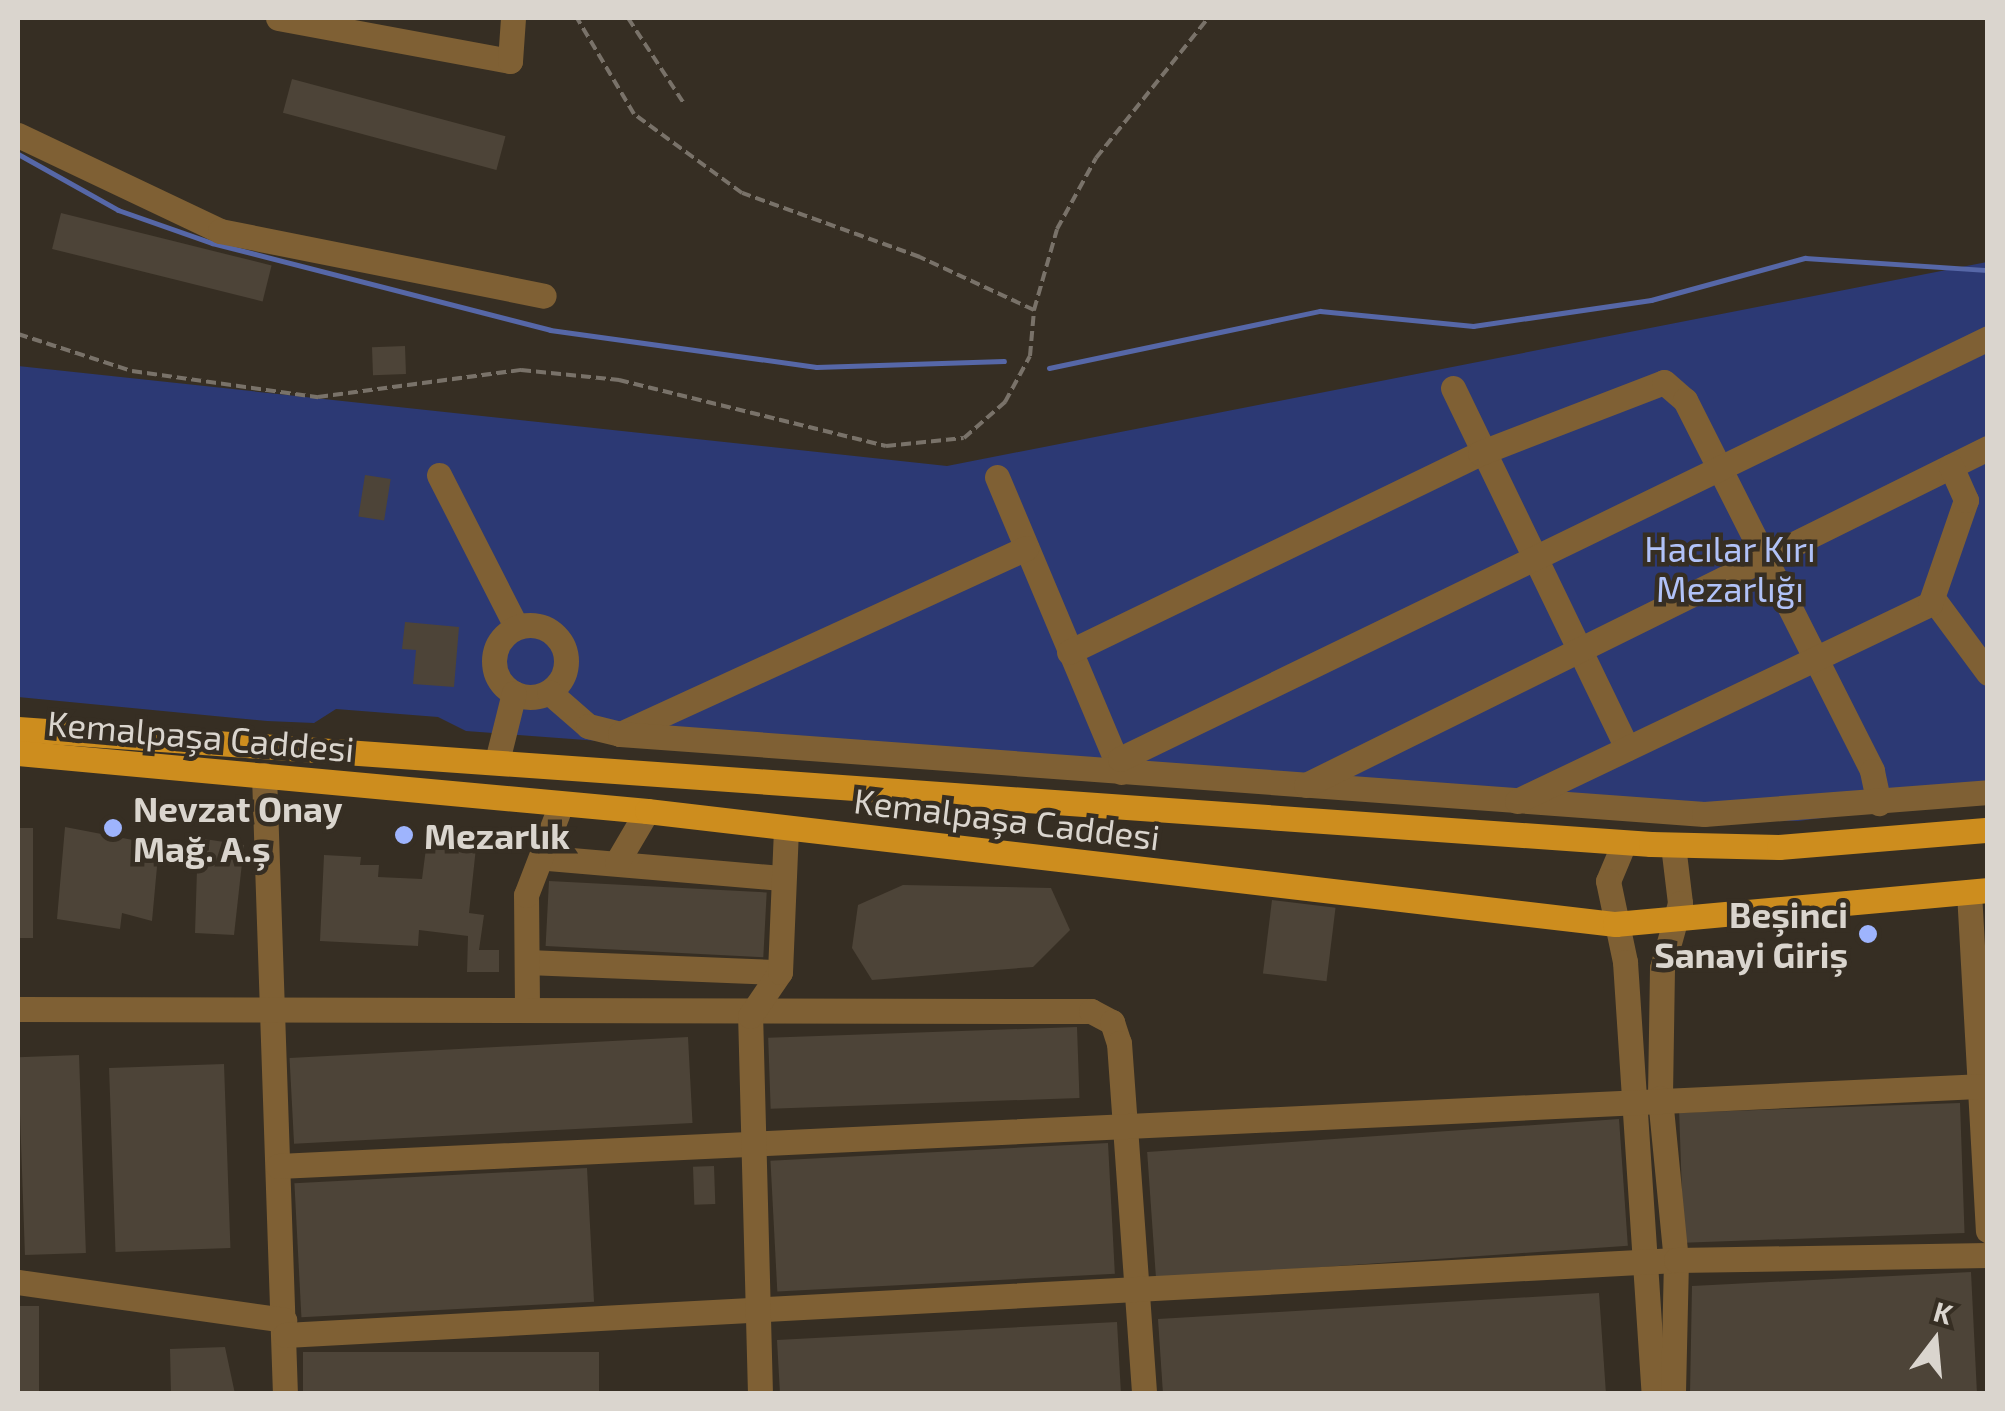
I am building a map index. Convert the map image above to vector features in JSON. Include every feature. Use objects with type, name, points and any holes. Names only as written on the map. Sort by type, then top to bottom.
[{"type":"main road","name":"Kemalpaşa Caddesi","points":[[18,729],[1673,845],[1988,830]]},
{"type":"main road","name":"Kemalpaşa Caddesi","points":[[18,754],[264,775],[560,807],[648,811],[1615,924],[1675,925],[1978,891]]},
{"type":"street","points":[[278,18],[371,26],[510,61],[514,18]]},
{"type":"street","points":[[18,135],[220,231],[544,296]]},
{"type":"street","points":[[1120,766],[1536,556],[1988,338]]},
{"type":"street","points":[[1069,652],[1486,454],[1658,381],[1684,400],[1816,660],[1879,802]]},
{"type":"street","points":[[1453,388],[1627,748]]},
{"type":"street","points":[[1306,785],[1988,448]]},
{"type":"street","points":[[1516,801],[1934,600],[1977,501],[1951,466]]},
{"type":"street","points":[[439,475],[516,626]]},
{"type":"street","points":[[997,476],[1120,766]]},
{"type":"street","points":[[620,734],[1026,548]]},
{"type":"street","points":[[1934,600],[1988,673]]},
{"type":"street","points":[[516,626],[551,630],[565,650],[564,674],[549,692]]},
{"type":"street","points":[[516,626],[494,653],[497,677],[514,694],[549,692],[588,726],[620,734],[1120,766],[1306,785],[1744,814],[1988,792]]},
{"type":"street","points":[[497,761],[514,694]]},
{"type":"street","points":[[264,775],[286,1394]]},
{"type":"street","points":[[527,1008],[526,895],[548,858],[560,807]]},
{"type":"street","points":[[618,862],[648,811]]},
{"type":"street","points":[[760,1394],[748,1144],[750,1016],[780,972],[786,828]]},
{"type":"street","points":[[1624,842],[1610,863],[1615,924],[1676,1260],[1673,1394]]},
{"type":"street","points":[[1654,1394],[1647,1098],[1662,968],[1675,925],[1673,845]]},
{"type":"street","points":[[548,858],[781,878]]},
{"type":"street","points":[[1978,891],[1978,1086],[1985,1122],[1988,1230]]},
{"type":"street","points":[[526,962],[780,972]]},
{"type":"street","points":[[18,1009],[527,1008],[750,1016],[1091,1012],[1112,1022],[1127,1124],[1144,1394]]},
{"type":"street","points":[[278,1166],[1647,1098],[1978,1086]]},
{"type":"street","points":[[18,1282],[285,1327],[1650,1261],[1988,1255]]},
{"type":"path","points":[[577,18],[634,114],[714,175],[1034,310]]},
{"type":"path","points":[[628,18],[685,105]]},
{"type":"path","points":[[18,334],[132,371],[318,397],[521,370],[619,380],[886,446],[964,438],[1006,402],[1030,356],[1034,310],[1057,229],[1096,158],[1208,18]]},
{"type":"green space","name":"Hacılar Kırı Mezarlığı","points":[[1987,262],[1987,797],[1798,821],[1674,821],[466,731],[438,717],[336,709],[314,723],[18,697],[18,366],[947,466]]},
{"type":"building","points":[[292,79],[505,136],[496,170],[283,113]]},
{"type":"building","points":[[61,213],[272,265],[263,301],[52,249]]},
{"type":"building","points":[[405,346],[406,374],[373,375],[372,347]]},
{"type":"building","points":[[365,475],[391,479],[384,521],[358,516]]},
{"type":"building","points":[[405,622],[459,627],[454,687],[413,684],[416,650],[402,649]]},
{"type":"building","points":[[65,827],[159,845],[152,921],[122,913],[120,929],[57,919]]},
{"type":"building","points":[[18,828],[33,828],[33,938],[18,938]]},
{"type":"building","points":[[428,833],[477,838],[469,913],[484,915],[479,950],[499,950],[499,972],[467,972],[468,936],[419,930],[418,946],[320,941],[324,855],[361,857],[360,865],[379,865],[378,877],[422,879]]},
{"type":"building","points":[[198,838],[244,845],[234,935],[195,933]]},
{"type":"building","points":[[549,881],[767,892],[763,957],[546,946]]},
{"type":"building","points":[[903,885],[1051,888],[1070,930],[1033,967],[872,980],[852,948],[858,905]]},
{"type":"building","points":[[1272,900],[1336,908],[1327,981],[1263,973]]},
{"type":"building","points":[[1077,1027],[1079,1098],[771,1109],[768,1038]]},
{"type":"building","points":[[688,1037],[693,1123],[294,1144],[290,1058]]},
{"type":"building","points":[[79,1055],[86,1253],[25,1255],[18,1057]]},
{"type":"building","points":[[224,1064],[230,1248],[115,1252],[109,1068]]},
{"type":"building","points":[[1960,1103],[1965,1233],[1684,1243],[1679,1113]]},
{"type":"building","points":[[1619,1119],[1628,1246],[1156,1279],[1147,1152]]},
{"type":"building","points":[[1108,1143],[1115,1274],[777,1292],[770,1161]]},
{"type":"building","points":[[714,1166],[715,1204],[694,1205],[693,1167]]},
{"type":"building","points":[[587,1168],[594,1302],[301,1317],[294,1183]]},
{"type":"building","points":[[1971,1272],[1977,1394],[1690,1394],[1692,1286]]},
{"type":"building","points":[[1599,1293],[1606,1394],[1163,1394],[1158,1319]]},
{"type":"building","points":[[18,1306],[39,1306],[39,1394],[18,1394]]},
{"type":"building","points":[[1117,1322],[1121,1394],[780,1394],[777,1340]]},
{"type":"building","points":[[225,1347],[235,1394],[171,1394],[170,1349]]},
{"type":"building","points":[[303,1352],[599,1352],[599,1394],[303,1394]]},
{"type":"waterway","points":[[18,154],[118,210],[212,243],[550,330],[816,367],[1004,361]]},
{"type":"waterway","points":[[1049,368],[1320,311],[1473,326],[1651,300],[1805,258],[1988,270]]},
{"type":"place","name":"Nevzat Onay Mağ. A.ş","points":[[113,828]]},
{"type":"place","name":"Mezarlık","points":[[404,835]]},
{"type":"place","name":"Beşinci Sanayi Giriş","points":[[1868,934]]}]
